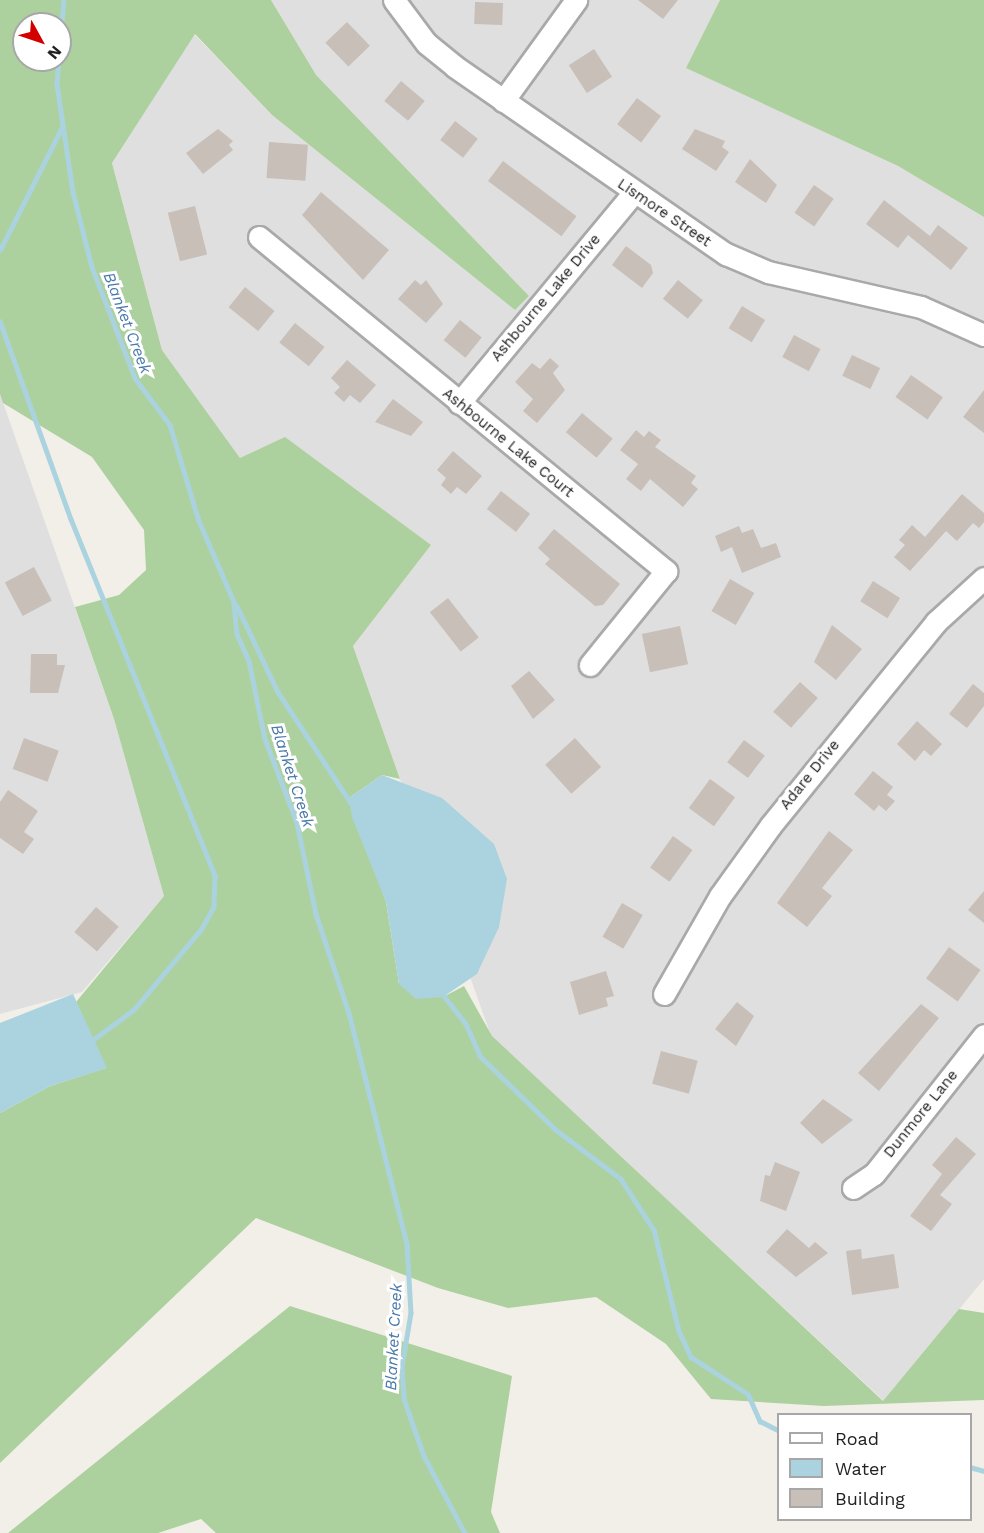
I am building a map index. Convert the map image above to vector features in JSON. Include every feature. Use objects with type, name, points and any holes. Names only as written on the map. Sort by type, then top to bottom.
[{"type":"street","name":"Lismore Street","points":[[394,0],[426,44],[503,101],[698,237],[755,268],[887,297],[945,315],[984,335]]},
{"type":"street","points":[[503,101],[576,0]]},
{"type":"street","name":"Ashbourne Lake Drive","points":[[459,403],[634,192]]},
{"type":"street","name":"Ashbourne Lake Court","points":[[259,237],[666,571],[590,664]]},
{"type":"street","name":"Adare Drive","points":[[664,994],[720,896],[771,825],[936,622],[984,578]]},
{"type":"street","name":"Dunmore Lane","points":[[853,1188],[874,1174],[984,1035]]},
{"type":"shaded area","points":[[271,0],[720,0],[687,68],[898,166],[984,217],[984,1279],[884,1401],[491,1036],[353,646],[431,545],[240,458],[162,350],[112,163],[194,34],[272,115],[515,310],[529,296],[315,75]]},
{"type":"shaded area","points":[[0,394],[114,719],[164,896],[82,992],[0,1014]]},
{"type":"green space","points":[[0,0],[271,0],[316,75],[529,296],[515,310],[272,115],[195,34],[112,163],[162,350],[240,458],[285,437],[431,545],[353,646],[400,779],[382,775],[349,798],[386,902],[399,984],[443,997],[464,986],[492,1036],[883,1401],[959,1309],[984,1313],[984,1400],[824,1406],[711,1399],[666,1344],[596,1297],[508,1308],[438,1288],[256,1218],[0,1463],[0,1113],[50,1086],[106,1068],[76,1002],[164,896],[114,719],[75,607],[119,595],[146,570],[144,530],[92,457],[3,403],[0,394]]},
{"type":"green space","points":[[720,0],[984,0],[984,217],[898,166],[686,68]]},
{"type":"green space","points":[[290,1306],[512,1376],[491,1512],[500,1533],[216,1533],[201,1519],[158,1533],[8,1533]]},
{"type":"water","points":[[382,775],[442,798],[494,844],[507,879],[499,927],[477,974],[443,997],[416,999],[399,984],[386,902],[352,817],[349,798]]},
{"type":"water","points":[[73,994],[107,1068],[50,1086],[0,1113],[0,1023]]},
{"type":"building","points":[[638,0],[678,0],[663,19]]},
{"type":"building","points":[[475,2],[503,3],[502,25],[474,24]]},
{"type":"building","points":[[347,22],[370,46],[348,67],[325,43]]},
{"type":"building","points":[[594,49],[612,77],[587,93],[569,65]]},
{"type":"building","points":[[401,81],[425,101],[408,121],[384,101]]},
{"type":"building","points":[[637,98],[661,116],[641,142],[617,124]]},
{"type":"building","points":[[455,121],[478,139],[463,158],[440,140]]},
{"type":"building","points":[[218,129],[233,141],[229,145],[233,150],[203,174],[186,153]]},
{"type":"building","points":[[695,129],[725,141],[722,147],[729,152],[716,171],[682,149]]},
{"type":"building","points":[[269,142],[308,145],[305,181],[266,178]]},
{"type":"building","points":[[750,159],[777,185],[766,203],[735,182]]},
{"type":"building","points":[[503,161],[576,216],[561,236],[488,181]]},
{"type":"building","points":[[814,185],[834,199],[814,227],[794,213]]},
{"type":"building","points":[[321,192],[389,250],[363,280],[302,215]]},
{"type":"building","points":[[884,200],[930,236],[938,225],[968,248],[951,270],[908,235],[898,248],[866,224]]},
{"type":"building","points":[[195,206],[207,255],[180,261],[168,213]]},
{"type":"building","points":[[626,246],[651,265],[653,273],[642,288],[612,265]]},
{"type":"building","points":[[415,280],[421,285],[426,280],[443,304],[426,323],[398,299]]},
{"type":"building","points":[[678,280],[703,300],[688,319],[663,299]]},
{"type":"building","points":[[245,287],[275,311],[258,331],[229,307]]},
{"type":"building","points":[[742,306],[765,320],[752,342],[729,328]]},
{"type":"building","points":[[460,320],[482,338],[465,358],[444,340]]},
{"type":"building","points":[[295,323],[325,347],[309,366],[279,342]]},
{"type":"building","points":[[794,335],[820,349],[809,371],[782,357]]},
{"type":"building","points":[[852,355],[880,368],[870,389],[842,376]]},
{"type":"building","points":[[550,358],[559,366],[553,373],[565,390],[537,423],[523,411],[533,399],[515,382],[532,363],[540,369]]},
{"type":"building","points":[[347,360],[376,385],[360,403],[350,395],[344,402],[334,393],[340,387],[331,378]]},
{"type":"building","points":[[911,375],[943,397],[927,419],[896,397]]},
{"type":"building","points":[[984,390],[984,433],[963,417]]},
{"type":"building","points":[[393,399],[423,422],[411,436],[375,422]]},
{"type":"building","points":[[582,413],[613,439],[597,458],[566,432]]},
{"type":"building","points":[[636,430],[644,437],[649,431],[661,440],[655,447],[696,476],[691,483],[698,489],[683,507],[650,479],[641,491],[626,479],[638,464],[620,450]]},
{"type":"building","points":[[453,451],[482,476],[466,494],[457,487],[451,494],[441,485],[446,478],[437,470]]},
{"type":"building","points":[[501,491],[530,514],[516,532],[487,509]]},
{"type":"building","points":[[962,494],[984,513],[984,522],[979,528],[973,523],[957,541],[946,531],[910,571],[894,557],[905,545],[899,540],[912,525],[925,537]]},
{"type":"building","points":[[739,526],[742,533],[753,529],[761,548],[776,543],[781,557],[742,573],[732,547],[721,552],[715,536]]},
{"type":"building","points":[[554,529],[620,584],[603,605],[595,606],[545,564],[550,559],[538,548]]},
{"type":"building","points":[[34,567],[52,601],[23,616],[5,582]]},
{"type":"building","points":[[730,579],[754,593],[736,625],[712,611]]},
{"type":"building","points":[[873,581],[900,598],[887,618],[860,601]]},
{"type":"building","points":[[448,598],[479,637],[461,652],[430,612]]},
{"type":"building","points":[[832,625],[862,649],[836,680],[814,662]]},
{"type":"building","points":[[680,626],[688,664],[650,672],[642,634]]},
{"type":"building","points":[[31,654],[57,654],[57,665],[65,665],[58,693],[30,693]]},
{"type":"building","points":[[529,671],[555,700],[533,719],[511,686]]},
{"type":"building","points":[[800,682],[818,698],[791,728],[773,712]]},
{"type":"building","points":[[973,684],[984,693],[984,706],[967,728],[949,714]]},
{"type":"building","points":[[917,721],[942,744],[931,756],[924,750],[915,761],[897,744]]},
{"type":"building","points":[[24,738],[59,751],[47,782],[13,769]]},
{"type":"building","points":[[575,738],[601,767],[571,794],[545,765]]},
{"type":"building","points":[[744,740],[765,756],[748,778],[727,762]]},
{"type":"building","points":[[873,771],[893,787],[887,795],[895,801],[886,811],[879,805],[874,811],[854,794]]},
{"type":"building","points":[[710,779],[735,797],[714,826],[689,808]]},
{"type":"building","points":[[8,790],[38,811],[24,832],[34,839],[23,854],[0,838],[0,802]]},
{"type":"building","points":[[829,831],[853,850],[822,888],[832,896],[807,927],[777,903]]},
{"type":"building","points":[[673,836],[692,850],[669,882],[650,868]]},
{"type":"building","points":[[984,891],[984,923],[968,910]]},
{"type":"building","points":[[622,903],[643,915],[623,949],[602,937]]},
{"type":"building","points":[[96,907],[119,927],[97,952],[74,932]]},
{"type":"building","points":[[949,947],[981,970],[958,1001],[926,979]]},
{"type":"building","points":[[606,971],[614,996],[606,998],[608,1006],[579,1015],[570,982]]},
{"type":"building","points":[[737,1002],[754,1016],[736,1046],[715,1029]]},
{"type":"building","points":[[921,1004],[939,1018],[879,1091],[858,1073]]},
{"type":"building","points":[[661,1051],[698,1061],[689,1094],[652,1084]]},
{"type":"building","points":[[823,1099],[853,1120],[822,1144],[800,1123]]},
{"type":"building","points":[[956,1137],[976,1154],[940,1195],[952,1204],[931,1231],[910,1216],[942,1174],[932,1165]]},
{"type":"building","points":[[775,1162],[800,1172],[786,1211],[760,1201],[765,1175],[770,1176]]},
{"type":"building","points":[[787,1229],[809,1248],[815,1242],[828,1253],[796,1277],[766,1252]]},
{"type":"building","points":[[861,1249],[862,1259],[894,1254],[899,1288],[852,1295],[846,1251]]},
{"type":"waterway","name":"Blanket Creek","points":[[64,0],[57,84],[73,192],[92,267],[135,378],[170,425],[199,521],[234,602],[237,634],[249,661],[265,739],[297,823],[316,914],[349,1013],[407,1244],[411,1313],[402,1367],[404,1399],[424,1456],[465,1533]]},
{"type":"waterway","points":[[0,250],[62,127]]},
{"type":"waterway","points":[[0,321],[71,519],[215,876],[214,907],[201,930],[134,1010],[91,1042]]},
{"type":"waterway","points":[[237,606],[278,692],[351,803]]},
{"type":"waterway","points":[[441,992],[466,1024],[480,1056],[555,1129],[621,1179],[654,1230],[679,1331],[691,1357],[748,1394],[760,1421],[777,1430]]},
{"type":"waterway","points":[[972,1468],[984,1471]]}]
